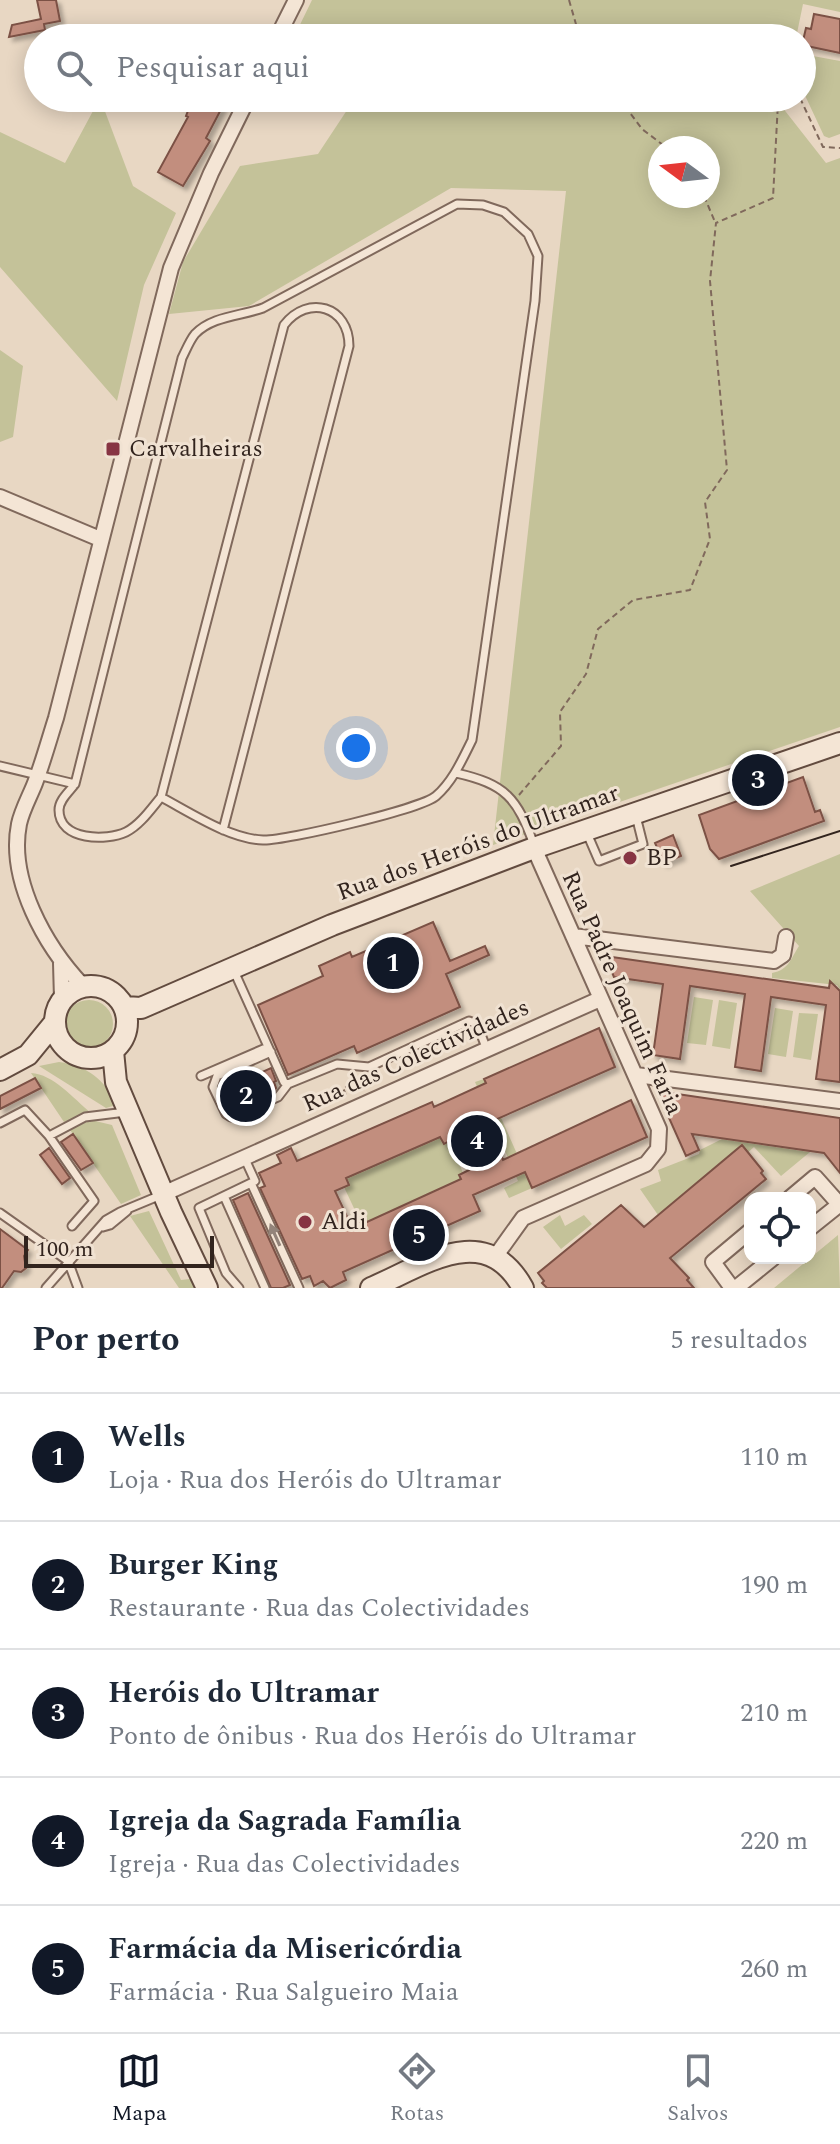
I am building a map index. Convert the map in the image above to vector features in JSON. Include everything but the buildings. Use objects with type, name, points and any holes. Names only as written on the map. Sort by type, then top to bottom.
[{"type":"main road","name":"Rua dos Heróis do Ultramar","points":[[131,1013],[332,925],[534,848],[840,743]]},
{"type":"main road","points":[[28,1055],[80,1056],[97,1058],[113,1051],[124,1039],[131,1013],[114,993],[104,988],[83,986],[71,991],[56,1010],[55,1022],[57,1034],[80,1056],[116,1082]]},
{"type":"main road","points":[[0,1070],[28,1055],[55,1022]]},
{"type":"main road","points":[[113,1051],[116,1082],[207,1288]]},
{"type":"main road","points":[[371,1288],[449,1252],[473,1252],[495,1257],[513,1271],[523,1288]]},
{"type":"street","points":[[284,24],[296,0]]},
{"type":"street","points":[[83,986],[61,963],[28,900],[16,855],[19,822],[56,718],[171,268],[211,173],[241,112]]},
{"type":"street","points":[[0,497],[100,539]]},
{"type":"street","name":"Rua Padre Joaquim Faria","points":[[495,1257],[523,1218],[646,1164],[658,1149],[659,1129],[534,848]]},
{"type":"street","points":[[573,936],[774,961],[783,955],[786,937]]},
{"type":"street","points":[[61,963],[62,999]]},
{"type":"street","name":"Rua das Colectividades","points":[[163,1194],[600,999]]},
{"type":"street","points":[[636,1075],[840,1101]]},
{"type":"street","points":[[797,1192],[815,1177],[840,1205],[816,1223]]},
{"type":"street","points":[[744,1236],[713,1262],[734,1288],[765,1264]]},
{"type":"lane","points":[[161,797],[223,830],[263,840],[314,832],[395,812],[434,798],[456,773],[472,740],[535,301],[538,256],[528,234],[504,212],[483,205],[457,204],[263,308],[243,316],[213,321],[194,335],[182,358],[75,784],[62,799],[59,812],[70,831],[90,837],[108,838],[128,831],[161,797],[281,334],[290,318],[306,308],[324,308],[341,319],[347,328],[349,346],[223,830]]},
{"type":"lane","points":[[0,766],[75,784]]},
{"type":"lane","points":[[456,773],[481,779],[508,793],[525,819],[534,848]]},
{"type":"lane","points":[[586,829],[599,861],[643,844],[635,812]]},
{"type":"lane","points":[[233,968],[284,1082],[288,1084]]},
{"type":"lane","points":[[270,1049],[217,1076],[213,1087],[226,1114],[231,1117],[278,1097],[288,1084],[337,1064],[345,1062],[361,1068],[369,1067],[469,1021],[477,1024],[487,1050]]},
{"type":"lane","points":[[201,1076],[270,1049]]},
{"type":"lane","points":[[0,1123],[25,1110],[49,1136],[94,1201],[72,1226]]},
{"type":"lane","points":[[49,1136],[85,1117],[128,1111]]},
{"type":"lane","points":[[239,1288],[226,1273],[199,1208],[255,1181],[244,1157]]},
{"type":"lane","points":[[251,1183],[299,1288]]},
{"type":"lane","points":[[59,1288],[48,1285],[103,1227],[110,1225],[127,1210],[163,1194]]},
{"type":"lane","points":[[224,1196],[265,1288]]},
{"type":"lane","points":[[0,1213],[68,1261],[78,1288]]},
{"type":"path","points":[[569,0],[576,24]]},
{"type":"path","points":[[629,112],[651,136]]},
{"type":"path","points":[[716,223],[773,198],[777,112]]},
{"type":"path","points":[[807,112],[823,147],[840,148]]},
{"type":"path","points":[[513,802],[561,746],[560,712],[586,674],[598,629],[633,600],[690,590],[710,539],[705,502],[727,470],[710,281],[716,223],[709,208]]},
{"type":"path","points":[[343,1088],[365,1079]]},
{"type":"shaded area","points":[[312,0],[840,0],[840,12],[803,4],[799,24],[300,24]]},
{"type":"shaded area","points":[[816,57],[840,61],[840,134],[829,138],[824,136],[813,112],[816,112]]},
{"type":"shaded area","points":[[92,112],[105,112],[133,186],[176,213],[144,285],[117,401],[0,267],[0,132],[65,163]]},
{"type":"shaded area","points":[[346,112],[786,112],[826,163],[840,158],[840,727],[493,845],[566,191],[451,188],[249,306],[169,314],[183,262],[240,166],[318,154]]},
{"type":"shaded area","points":[[0,350],[23,366],[13,437],[0,442]]},
{"type":"shaded area","points":[[840,854],[840,989],[837,985],[772,978],[772,973],[786,966],[799,946],[750,891]]},
{"type":"shaded area","points":[[694,997],[713,1000],[706,1045],[687,1043]]},
{"type":"shaded area","points":[[89,1000],[106,1007],[113,1024],[106,1041],[89,1048],[72,1041],[65,1024],[72,1007]]},
{"type":"shaded area","points":[[719,1000],[737,1003],[730,1049],[712,1046]]},
{"type":"shaded area","points":[[775,1008],[793,1011],[786,1057],[768,1054]]},
{"type":"shaded area","points":[[799,1013],[818,1014],[811,1060],[793,1057]]},
{"type":"shaded area","points":[[59,1062],[94,1075],[116,1105],[106,1108],[39,1066]]},
{"type":"shaded area","points":[[31,1073],[55,1082],[90,1112],[64,1122]]},
{"type":"shaded area","points":[[484,1079],[532,1188],[509,1198],[504,1188],[518,1181],[475,1082]]},
{"type":"shaded area","points":[[91,1120],[112,1125],[141,1195],[121,1204],[70,1130]]},
{"type":"shaded area","points":[[440,1137],[444,1144],[450,1141],[463,1173],[459,1175],[461,1179],[367,1222],[365,1219],[360,1221],[344,1187],[346,1178]]},
{"type":"shaded area","points":[[722,1139],[810,1152],[781,1176],[754,1147],[745,1155],[738,1148],[658,1215],[640,1189],[661,1181],[658,1170],[699,1154],[700,1150]]},
{"type":"shaded area","points":[[149,1211],[181,1280],[190,1279],[194,1288],[179,1288],[130,1216]]},
{"type":"shaded area","points":[[560,1215],[565,1226],[584,1215],[592,1224],[561,1249],[543,1227]]},
{"type":"shaded area","points":[[838,1235],[840,1288],[774,1288],[803,1264],[816,1264],[816,1253]]},
{"type":"tram line","points":[[731,866],[840,831]]},
{"type":"place","name":"Carvalheiras","points":[[113,449]]},
{"type":"place","name":"Heróis do Ultramar","points":[[758,780]]},
{"type":"place","name":"BP","points":[[630,858]]},
{"type":"place","name":"Wells","points":[[393,963]]},
{"type":"place","name":"Burger King","points":[[246,1096]]},
{"type":"place","name":"Igreja da Sagrada Família","points":[[477,1141]]},
{"type":"place","name":"Aldi","points":[[305,1222]]},
{"type":"place","name":"Farmácia da Misericórdia","points":[[419,1235]]}]
